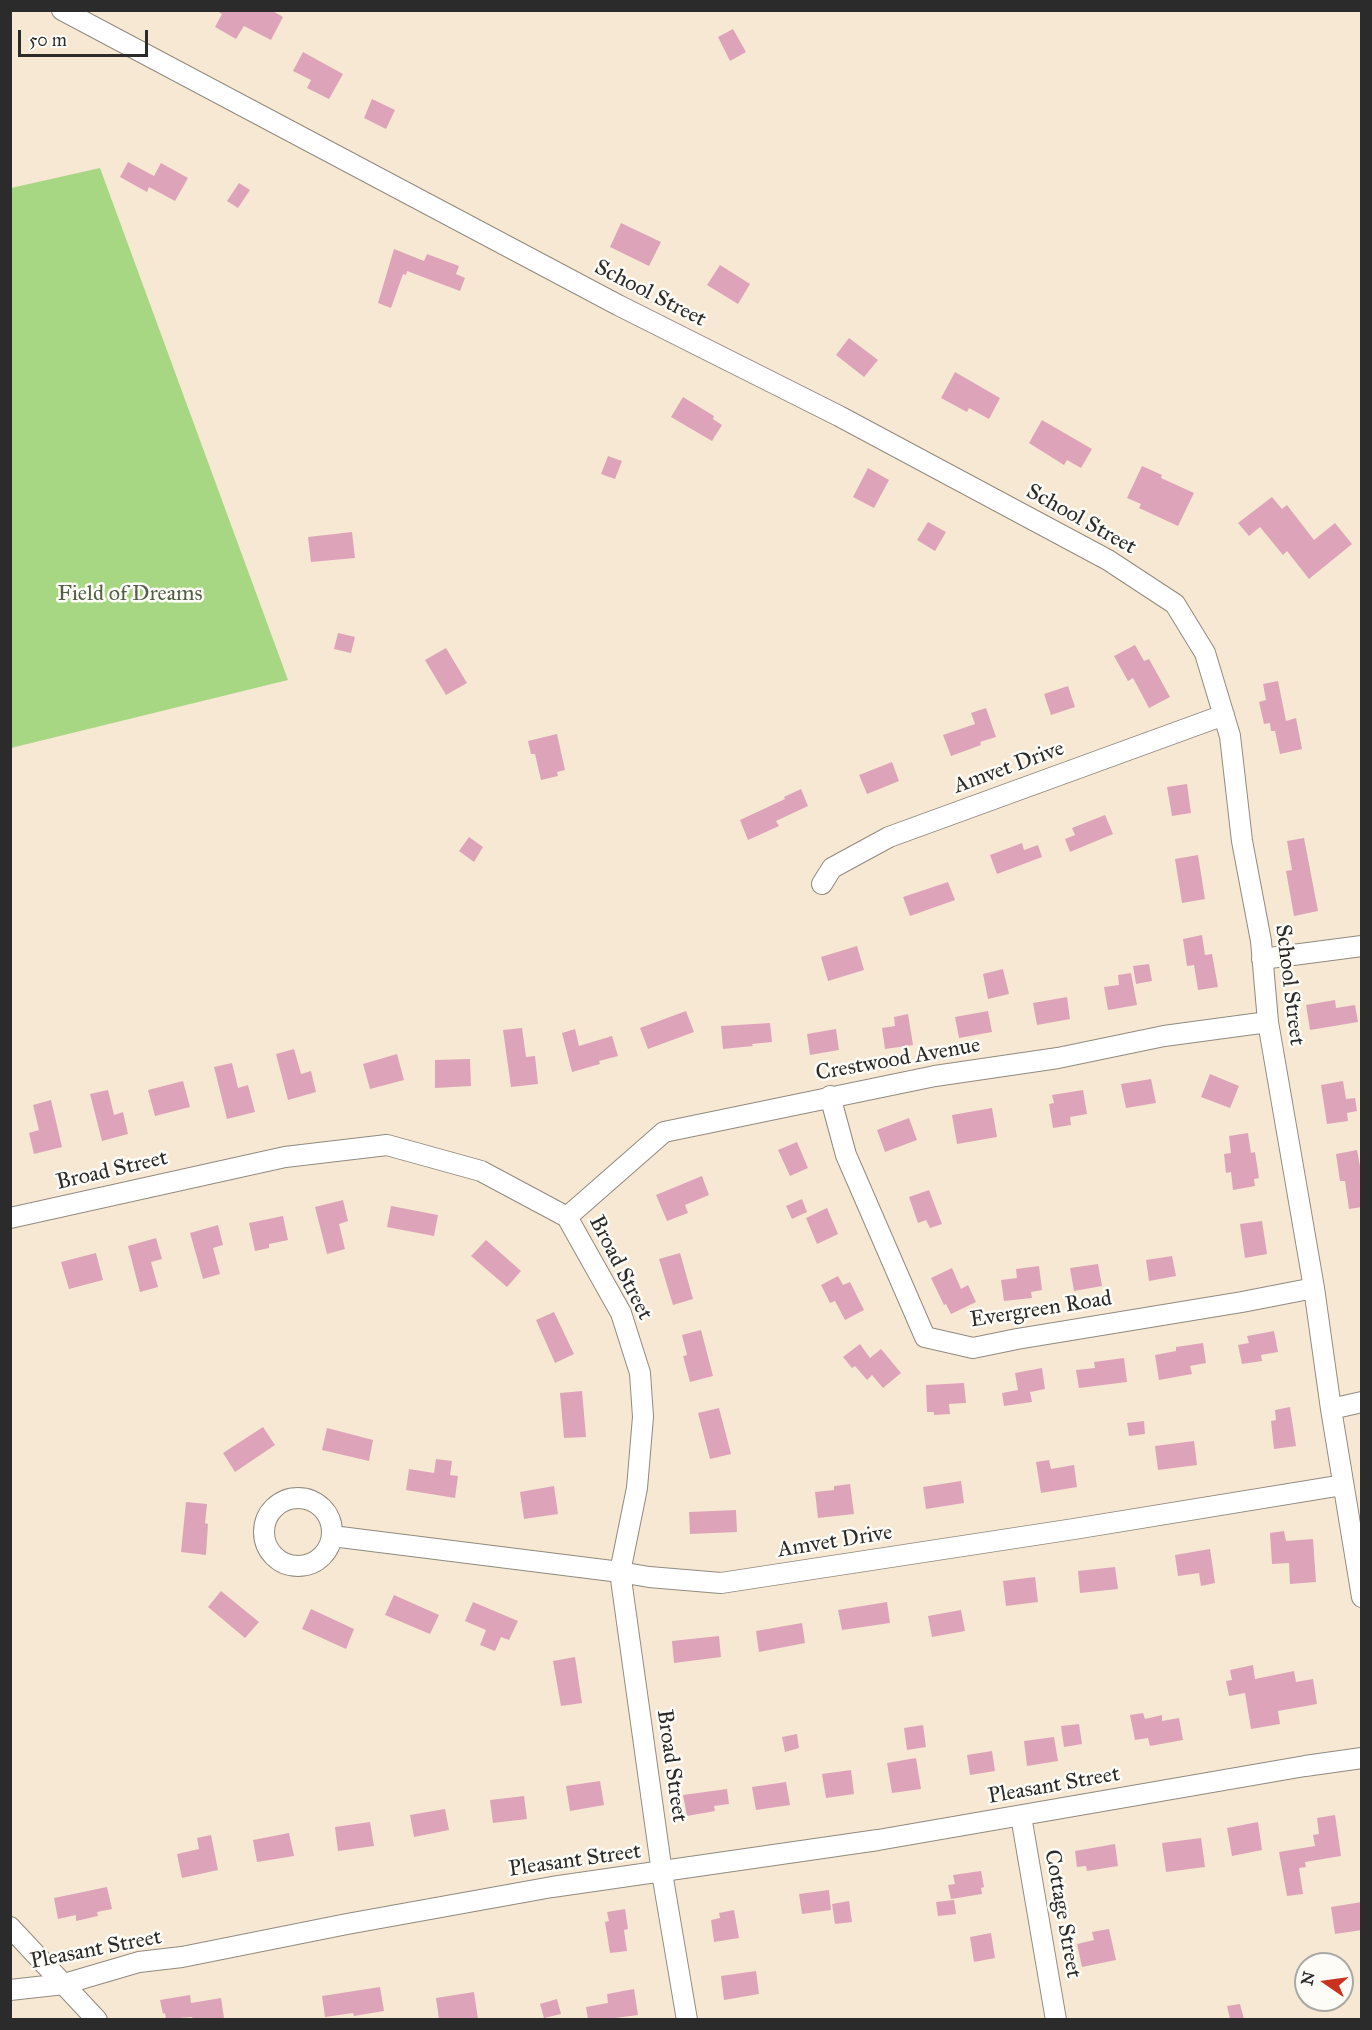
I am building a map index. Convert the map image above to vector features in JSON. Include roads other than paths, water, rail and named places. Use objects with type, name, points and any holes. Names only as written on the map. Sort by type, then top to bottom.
[{"type":"street","name":"School Street","points":[[62,10],[600,296],[839,416],[1108,560],[1175,604],[1205,653],[1230,736],[1242,841],[1261,941],[1268,1022],[1314,1288],[1362,1597]]},
{"type":"street","name":"Amvet Drive","points":[[822,884],[832,868],[889,837],[1224,715]]},
{"type":"street","points":[[1262,959],[1362,946]]},
{"type":"street","name":"Crestwood Avenue","points":[[567,1217],[664,1132],[935,1076],[1058,1058],[1164,1036],[1268,1022]]},
{"type":"street","name":"Evergreen Road","points":[[830,1096],[846,1155],[925,1337],[973,1348],[1314,1288]]},
{"type":"street","name":"Broad Street","points":[[10,1218],[285,1157],[387,1145],[481,1171],[567,1217],[621,1313],[640,1373],[643,1417],[637,1488],[620,1572],[662,1873],[687,2019]]},
{"type":"street","points":[[1331,1409],[1362,1402]]},
{"type":"street","name":"Amvet Drive","points":[[332,1536],[649,1577],[722,1584],[1343,1485]]},
{"type":"street","name":"Pleasant Street","points":[[10,1990],[64,1984],[139,1962],[182,1957],[540,1889],[878,1840],[1362,1758]]},
{"type":"street","name":"Cottage Street","points":[[1021,1816],[1056,2019]]},
{"type":"street","points":[[10,1927],[97,2019]]},
{"type":"park label","name":"Field of Dreams","points":[[130,595]]}]
